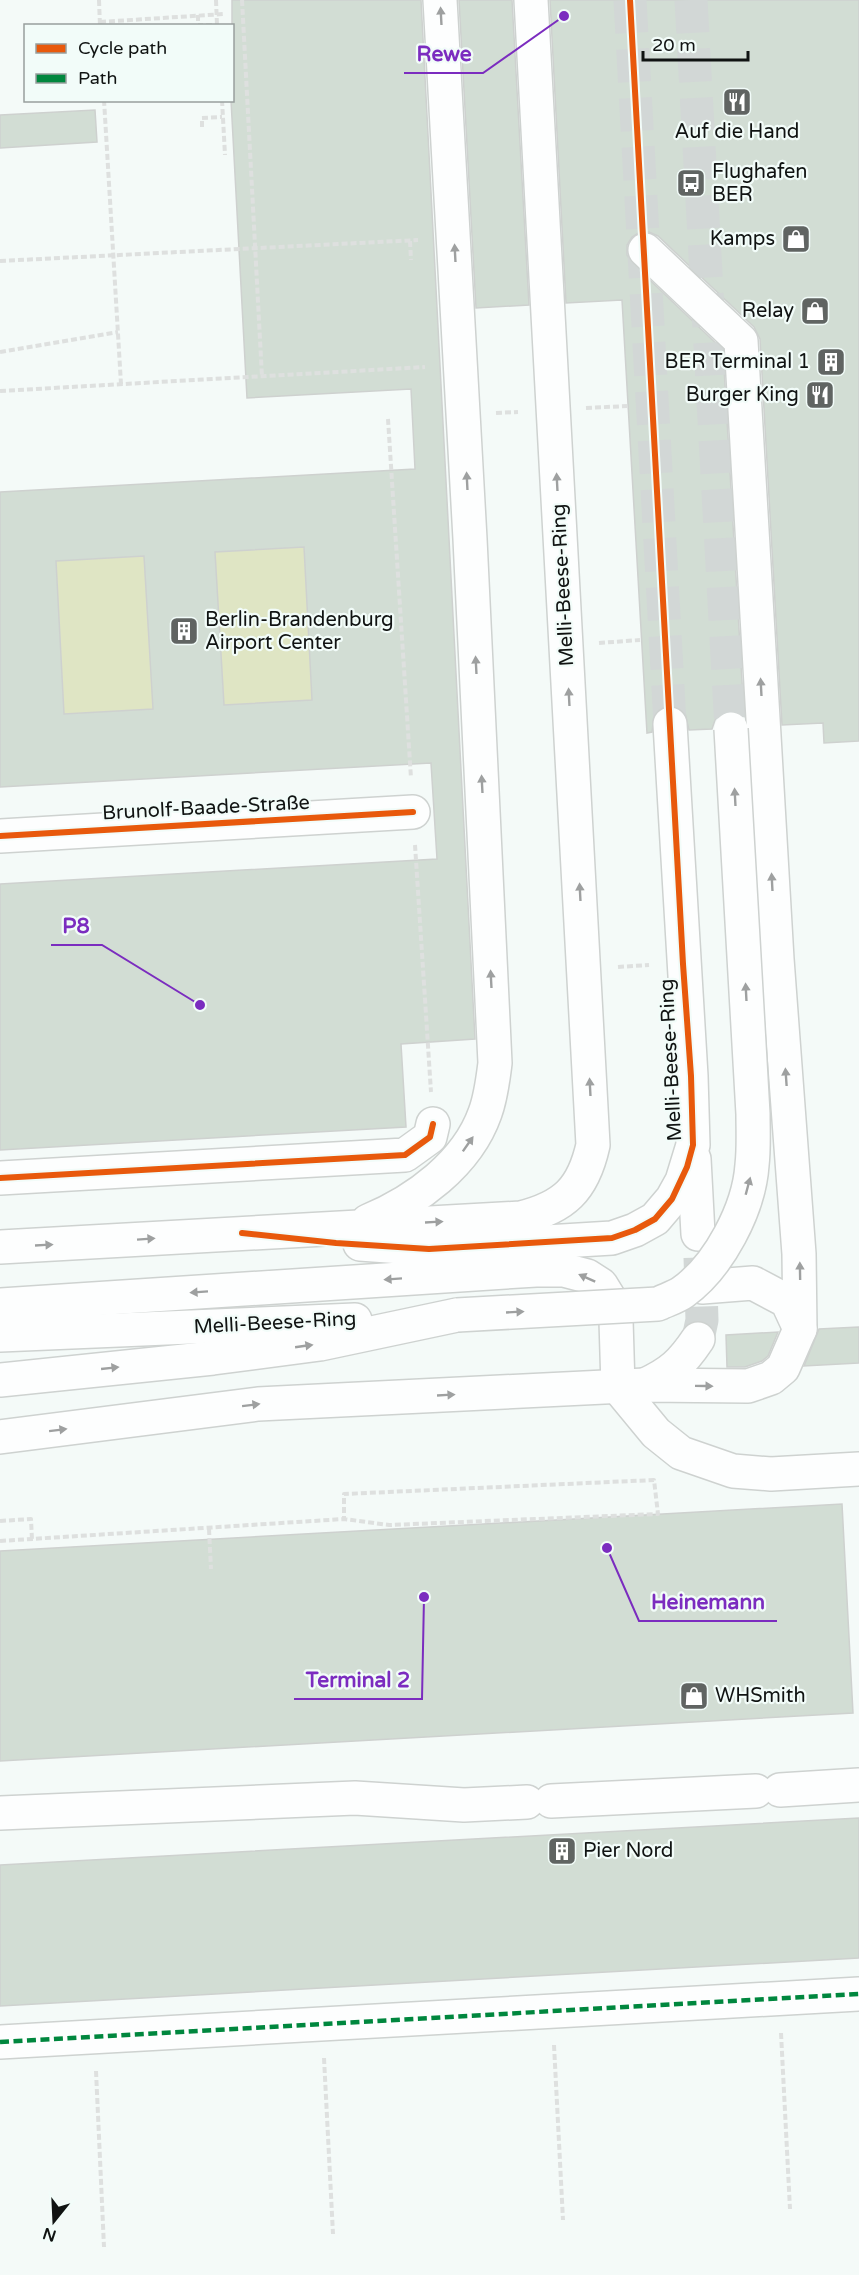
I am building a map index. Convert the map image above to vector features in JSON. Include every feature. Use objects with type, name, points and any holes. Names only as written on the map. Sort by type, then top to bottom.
[{"type":"street","name":"Melli-Beese-Ring","points":[[341,1232],[388,1213],[416,1196],[459,1157],[474,1136],[485,1114],[495,1062],[478,689],[440,0]]},
{"type":"street","name":"Melli-Beese-Ring","points":[[0,1247],[242,1233],[341,1232],[521,1218],[553,1208],[570,1194],[590,1161],[593,1145],[531,0]]},
{"type":"street","points":[[0,1437],[258,1404],[632,1386],[748,1386],[771,1378],[783,1368],[800,1329],[800,1254],[777,959],[741,341],[645,250]]},
{"type":"street","name":"Melli-Beese-Ring","points":[[341,1232],[429,1249],[612,1238],[635,1230],[655,1218],[666,1206],[682,1181],[693,1145],[670,724]]},
{"type":"street","name":"Melli-Beese-Ring","points":[[0,1335],[658,1304],[682,1293],[705,1272],[728,1241],[741,1210],[752,1167],[753,1114],[731,729]]},
{"type":"street","name":"Brunolf-Baade-Straße","points":[[0,836],[413,812]]},
{"type":"street","points":[[0,1178],[405,1155],[430,1137],[433,1124]]},
{"type":"street","points":[[693,1145],[698,1234]]},
{"type":"street","points":[[0,1305],[564,1270],[587,1276],[601,1286],[609,1298],[632,1386],[656,1433],[681,1453],[734,1471],[771,1474],[859,1469]]},
{"type":"street","points":[[702,1287],[753,1283],[787,1301],[800,1329]]},
{"type":"street","points":[[0,1380],[213,1358],[320,1344],[457,1315]]},
{"type":"street","points":[[632,1386],[671,1372],[688,1355],[698,1339]]},
{"type":"street","points":[[0,1812],[355,1798],[464,1804],[859,1785]]},
{"type":"street","points":[[0,2042],[859,1994]]},
{"type":"path","points":[[99,0],[100,24],[224,14]]},
{"type":"path","points":[[216,0],[217,24]]},
{"type":"path","points":[[242,0],[262,377]]},
{"type":"path","points":[[198,15],[198,24]]},
{"type":"path","points":[[104,102],[121,384]]},
{"type":"path","points":[[222,102],[225,155]]},
{"type":"path","points":[[202,127],[201,118],[222,117]]},
{"type":"path","points":[[410,240],[411,260]]},
{"type":"path","points":[[0,261],[418,240]]},
{"type":"path","points":[[0,352],[118,332]]},
{"type":"path","points":[[0,392],[425,367]]},
{"type":"path","points":[[388,419],[433,1124]]},
{"type":"path","points":[[0,1541],[344,1519],[390,1526],[658,1514],[654,1480],[344,1494],[344,1519]]},
{"type":"path","points":[[0,1521],[31,1519],[32,1540]]},
{"type":"path","points":[[209,1529],[211,1569]]},
{"type":"path","points":[[779,1999],[790,2209]]},
{"type":"path","points":[[552,2011],[563,2220]]},
{"type":"path","points":[[322,2024],[333,2234]]},
{"type":"path","points":[[94,2037],[104,2247]]},
{"type":"green space","points":[[304,547],[312,700],[224,705],[215,552]]},
{"type":"green space","points":[[144,556],[153,709],[64,714],[56,561]]},
{"type":"building","points":[[232,0],[421,0],[475,1039],[401,1044],[406,1127],[0,1150],[0,884],[437,859],[431,763],[0,787],[0,492],[415,469],[411,389],[247,398],[231,102],[234,102]],"holes":[[[304,547],[312,700],[224,705],[215,552]],[[144,556],[153,709],[64,714],[56,561]]]},
{"type":"building","points":[[459,0],[512,0],[529,305],[476,308]]},
{"type":"building","points":[[550,0],[859,0],[859,741],[824,743],[823,723],[782,725],[760,339],[754,327],[658,236],[649,232],[640,232],[632,237],[627,245],[627,255],[632,263],[723,350],[744,716],[739,712],[729,710],[720,714],[712,729],[689,730],[685,713],[678,707],[668,705],[660,708],[654,715],[652,732],[647,733],[622,300],[566,303]]},
{"type":"building","points":[[95,110],[97,142],[0,148],[0,115]]},
{"type":"building","points":[[859,1327],[859,1363],[804,1366],[819,1329]]},
{"type":"building","points":[[778,1332],[768,1356],[762,1361],[745,1367],[727,1367],[726,1335]]},
{"type":"building","points":[[842,1504],[853,1713],[0,1761],[0,1551]]},
{"type":"building","name":"Pier Nord","points":[[859,1818],[859,1958],[0,2006],[0,1865]]},
{"type":"tunnel","points":[[630,0],[670,724]]},
{"type":"tunnel","points":[[691,0],[731,729]]},
{"type":"tunnel","points":[[698,1339],[702,1320],[700,1257]]},
{"type":"marked path","points":[[0,2042],[859,1994]]},
{"type":"cycle path","points":[[242,1233],[336,1243],[429,1249],[612,1238],[635,1230],[655,1219],[672,1199],[687,1167],[693,1145],[691,1076],[630,0]]},
{"type":"cycle path","points":[[0,836],[413,812]]},
{"type":"cycle path","points":[[0,1178],[405,1155],[430,1137],[433,1124]]},
{"type":"place","name":"Rewe","points":[[564,16]]},
{"type":"place","name":"Auf die Hand","points":[[737,102]]},
{"type":"place","name":"Flughafen BER","points":[[691,183]]},
{"type":"place","name":"Kamps","points":[[796,239]]},
{"type":"place","name":"Relay","points":[[815,311]]},
{"type":"place","name":"BER Terminal 1","points":[[831,362]]},
{"type":"place","name":"Burger King","points":[[820,395]]},
{"type":"place","name":"Berlin-Brandenburg Airport Center","points":[[184,631]]},
{"type":"place","name":"P8","points":[[200,1005]]},
{"type":"place","name":"Heinemann","points":[[607,1548]]},
{"type":"place","name":"Terminal 2","points":[[424,1597]]},
{"type":"place","name":"WHSmith","points":[[694,1696]]},
{"type":"place","name":"Pier Nord","points":[[562,1851]]}]
